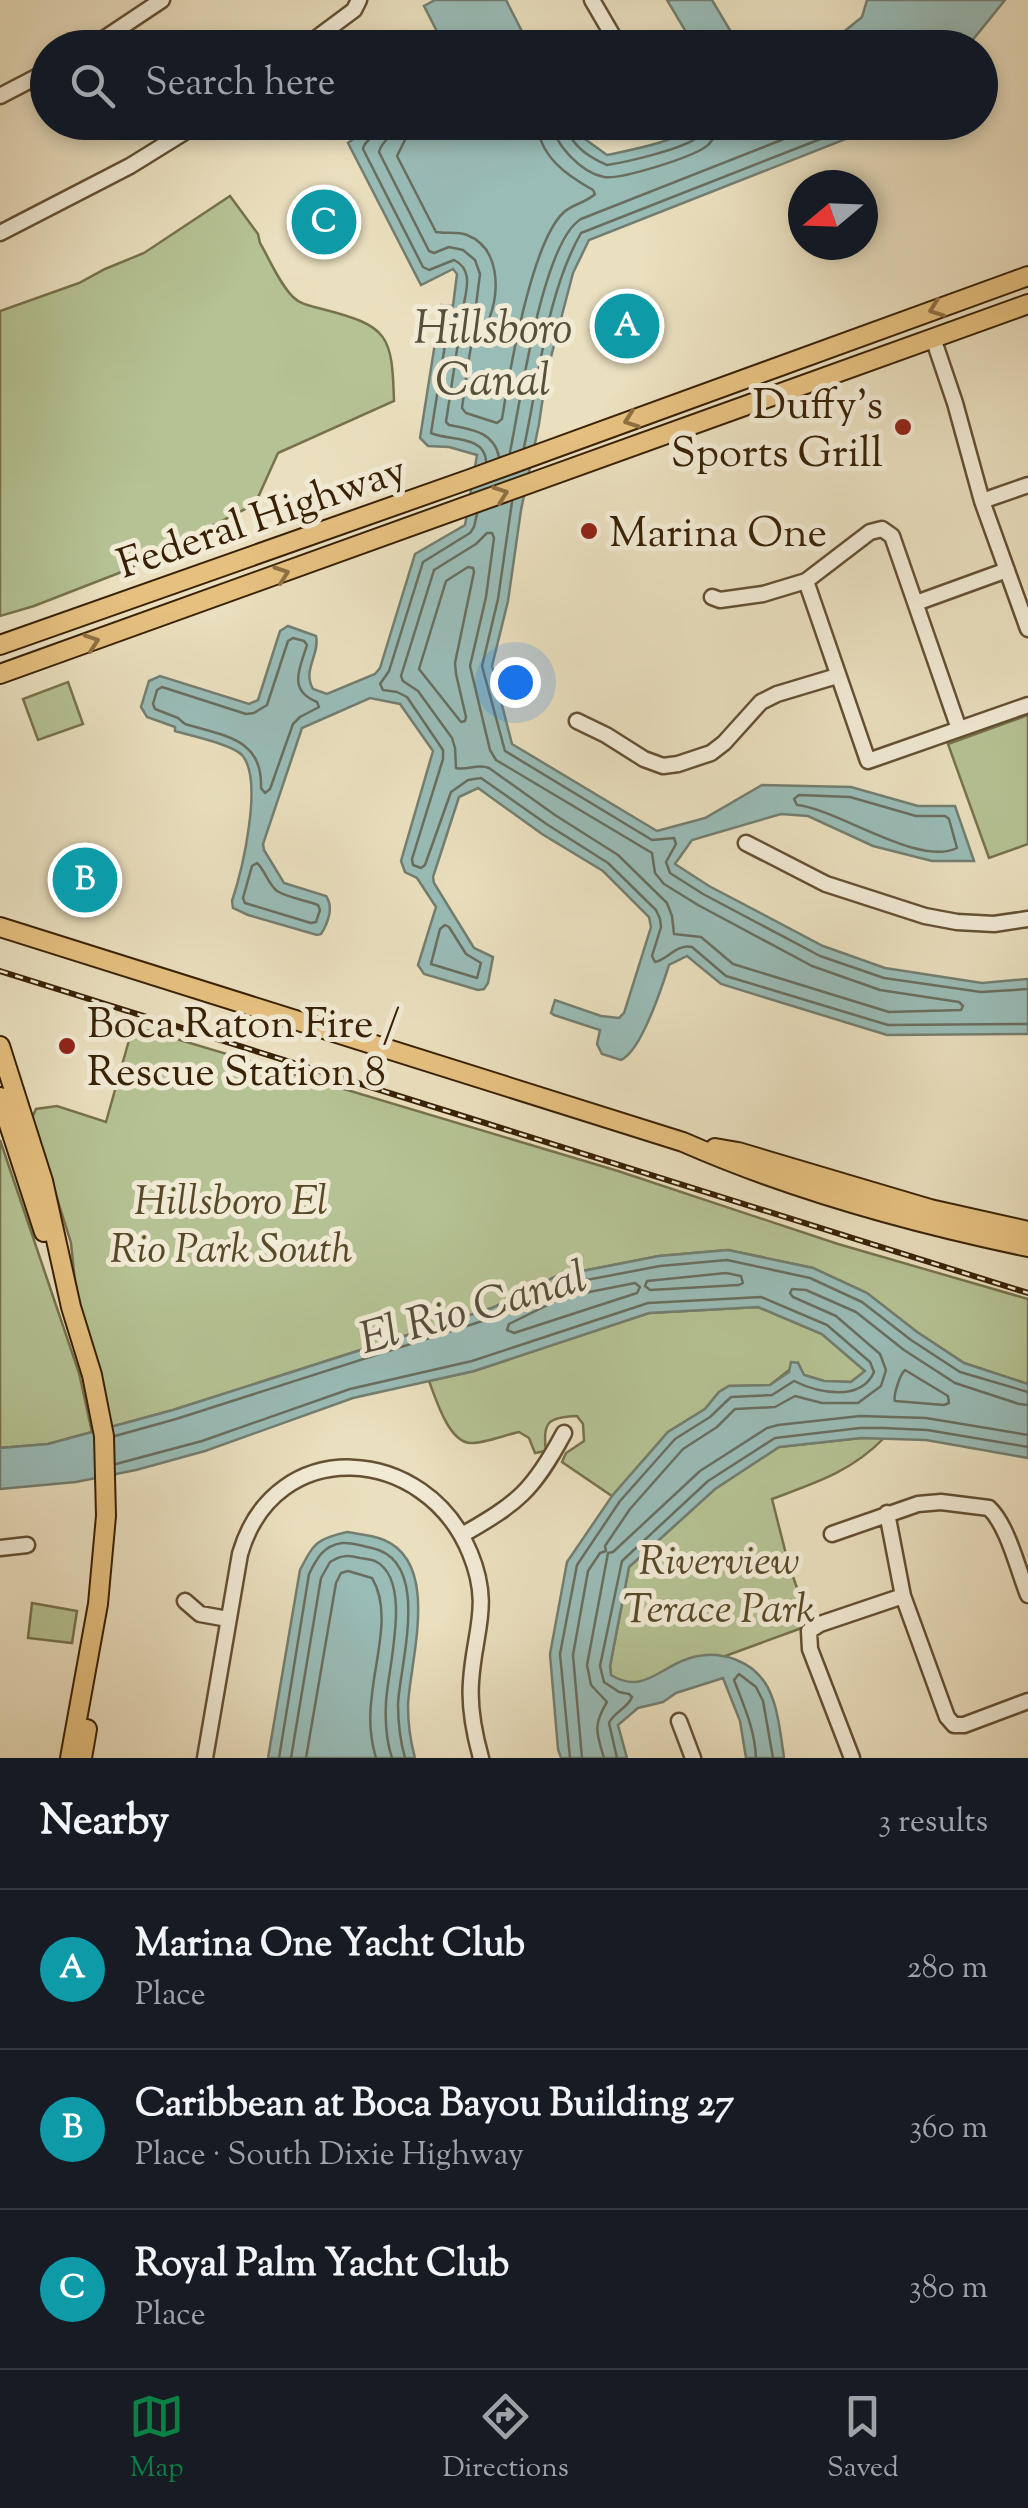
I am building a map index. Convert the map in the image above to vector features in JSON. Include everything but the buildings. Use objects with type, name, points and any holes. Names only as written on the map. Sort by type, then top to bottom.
[{"type":"main road","name":"Federal Highway","points":[[0,644],[470,479],[1028,276]]},
{"type":"main road","points":[[982,320],[1000,302],[1002,285]]},
{"type":"main road","name":"Federal Highway","points":[[0,674],[1028,304]]},
{"type":"main road","points":[[824,377],[827,359],[847,340]]},
{"type":"main road","points":[[782,392],[798,376],[804,356]]},
{"type":"main road","points":[[191,607],[194,585],[212,569]]},
{"type":"main road","points":[[150,622],[169,605],[173,592],[170,584]]},
{"type":"main road","points":[[4,931],[683,1142],[734,1164],[1028,1250]]},
{"type":"main road","points":[[0,1046],[6,1104],[100,1408],[107,1490],[98,1604],[100,1644],[82,1758]]},
{"type":"main road","points":[[683,1142],[738,1152],[930,1210],[1028,1231]]},
{"type":"main road","points":[[999,1241],[1028,1231]]},
{"type":"main road","points":[[70,1758],[98,1604]]},
{"type":"street","points":[[117,30],[162,0]]},
{"type":"street","points":[[327,30],[354,10],[359,0]]},
{"type":"street","points":[[592,0],[610,30]]},
{"type":"street","points":[[0,96],[30,81]]},
{"type":"street","points":[[0,233],[172,140]]},
{"type":"street","points":[[933,338],[956,403],[982,501],[1007,570],[1023,596],[1028,630]]},
{"type":"street","points":[[982,501],[1028,485]]},
{"type":"street","points":[[712,597],[720,600],[785,589],[806,580],[870,532],[882,529],[892,536],[959,729]]},
{"type":"street","points":[[916,604],[1007,570]]},
{"type":"street","points":[[806,580],[868,760],[1028,706]]},
{"type":"street","points":[[577,721],[644,759],[663,766],[678,764],[711,753],[761,702],[837,676]]},
{"type":"street","points":[[746,843],[826,884],[925,916],[994,924],[1028,919]]},
{"type":"street","points":[[462,1536],[504,1511],[529,1489],[564,1433]]},
{"type":"street","points":[[205,1758],[240,1554],[252,1524],[288,1485],[314,1473],[352,1467],[380,1470],[398,1477],[435,1502],[462,1536],[475,1565],[481,1599],[480,1634],[471,1700],[481,1758]]},
{"type":"street","points":[[832,1534],[918,1504],[940,1502],[989,1508],[1002,1527],[1028,1595]]},
{"type":"street","points":[[887,1513],[903,1596],[947,1716],[954,1725],[964,1725],[1028,1701]]},
{"type":"street","points":[[0,1548],[27,1545]]},
{"type":"street","points":[[852,1758],[810,1650],[809,1631],[903,1596]]},
{"type":"street","points":[[185,1601],[200,1614],[228,1619]]},
{"type":"street","points":[[679,1722],[693,1758]]},
{"type":"green space","points":[[230,196],[258,234],[275,271],[293,297],[361,321],[382,337],[391,361],[394,401],[278,453],[255,504],[124,571],[0,616],[0,311],[79,283],[144,253]]},
{"type":"green space","points":[[68,682],[83,724],[38,740],[23,699]]},
{"type":"green space","points":[[1028,715],[1028,844],[989,858],[948,744]]},
{"type":"green space","name":"Hillsboro El Rio Park South","points":[[133,1026],[1028,1299],[1028,1384],[964,1363],[867,1293],[813,1268],[728,1250],[659,1256],[557,1276],[492,1308],[111,1427],[77,1302],[71,1243],[32,1118],[36,1109],[57,1106],[106,1122]]},
{"type":"green space","points":[[0,1140],[79,1373],[92,1432],[48,1444],[0,1448]]},
{"type":"green space","points":[[758,1307],[822,1334],[865,1371],[851,1382],[824,1381],[804,1375],[798,1363],[770,1385],[729,1386],[705,1409],[668,1432],[612,1496],[562,1462],[566,1453],[584,1441],[583,1424],[577,1416],[549,1423],[546,1451],[535,1453],[529,1438],[519,1432],[472,1443],[450,1429],[429,1381],[474,1371],[649,1313]]},
{"type":"green space","name":"Riverview Terace Park","points":[[884,1438],[845,1468],[772,1499],[809,1623],[613,1697],[610,1666],[629,1567],[715,1489],[779,1447]]},
{"type":"green space","points":[[32,1603],[77,1611],[72,1643],[28,1638]]},
{"type":"water","points":[[435,0],[506,0],[521,30],[436,30],[424,6]]},
{"type":"water","points":[[667,0],[712,0],[730,30],[685,30]]},
{"type":"water","points":[[867,0],[1005,0],[981,30],[846,30],[862,17]]},
{"type":"water","name":"Hillsboro Canal","points":[[586,140],[607,155],[668,140],[843,140],[589,240],[573,273],[546,376],[508,601],[492,666],[512,744],[657,831],[705,818],[762,785],[851,787],[918,806],[955,806],[974,861],[932,861],[873,846],[808,816],[781,814],[692,840],[675,864],[823,946],[885,968],[982,983],[1028,979],[1028,1034],[887,1035],[721,984],[687,956],[669,965],[650,1017],[629,1054],[621,1060],[602,1054],[597,1044],[600,1030],[551,1013],[555,1000],[619,1018],[624,1013],[651,927],[649,917],[603,871],[478,788],[459,797],[433,877],[474,948],[493,957],[488,983],[478,990],[424,974],[418,965],[436,907],[417,878],[405,872],[401,861],[433,751],[400,704],[370,698],[302,728],[263,844],[284,883],[326,896],[329,915],[321,934],[233,908],[249,826],[248,767],[237,751],[175,731],[175,727],[147,717],[141,707],[149,681],[160,676],[249,704],[258,700],[280,631],[288,626],[316,636],[309,675],[313,689],[327,694],[375,674],[415,554],[465,525],[477,455],[428,446],[420,438],[441,305],[453,306],[457,274],[453,269],[421,285],[348,143]]},
{"type":"water","points":[[728,1250],[813,1268],[867,1293],[964,1363],[1028,1384],[1028,1458],[926,1440],[861,1438],[779,1447],[715,1489],[629,1567],[611,1675],[639,1681],[682,1661],[709,1655],[747,1665],[766,1684],[772,1697],[784,1758],[746,1758],[740,1721],[723,1678],[638,1708],[618,1725],[627,1758],[561,1758],[550,1654],[567,1562],[612,1496],[668,1432],[705,1409],[729,1386],[770,1385],[789,1372],[791,1362],[798,1363],[804,1375],[824,1381],[851,1382],[865,1371],[822,1334],[758,1307],[649,1313],[474,1371],[353,1398],[205,1451],[136,1470],[76,1482],[0,1489],[0,1448],[48,1444],[173,1410],[492,1308],[557,1276],[659,1256]]},
{"type":"water","points":[[347,1532],[384,1540],[401,1552],[412,1570],[418,1615],[408,1712],[415,1758],[268,1758],[300,1570],[317,1544]]},
{"type":"railway","points":[[0,971],[1028,1293]]},
{"type":"place","name":"Royal Palm Yacht Club","points":[[324,222]]},
{"type":"place","name":"Marina One Yacht Club","points":[[627,326]]},
{"type":"place","name":"Duffy's Sports Grill","points":[[903,427]]},
{"type":"place","name":"Marina One","points":[[589,531]]},
{"type":"place","name":"Caribbean at Boca Bayou Building 27","points":[[85,880]]},
{"type":"place","name":"Boca Raton Fire / Rescue Station 8","points":[[67,1046]]},
{"type":"water label","name":"El Rio Canal","points":[[472,1306]]}]
